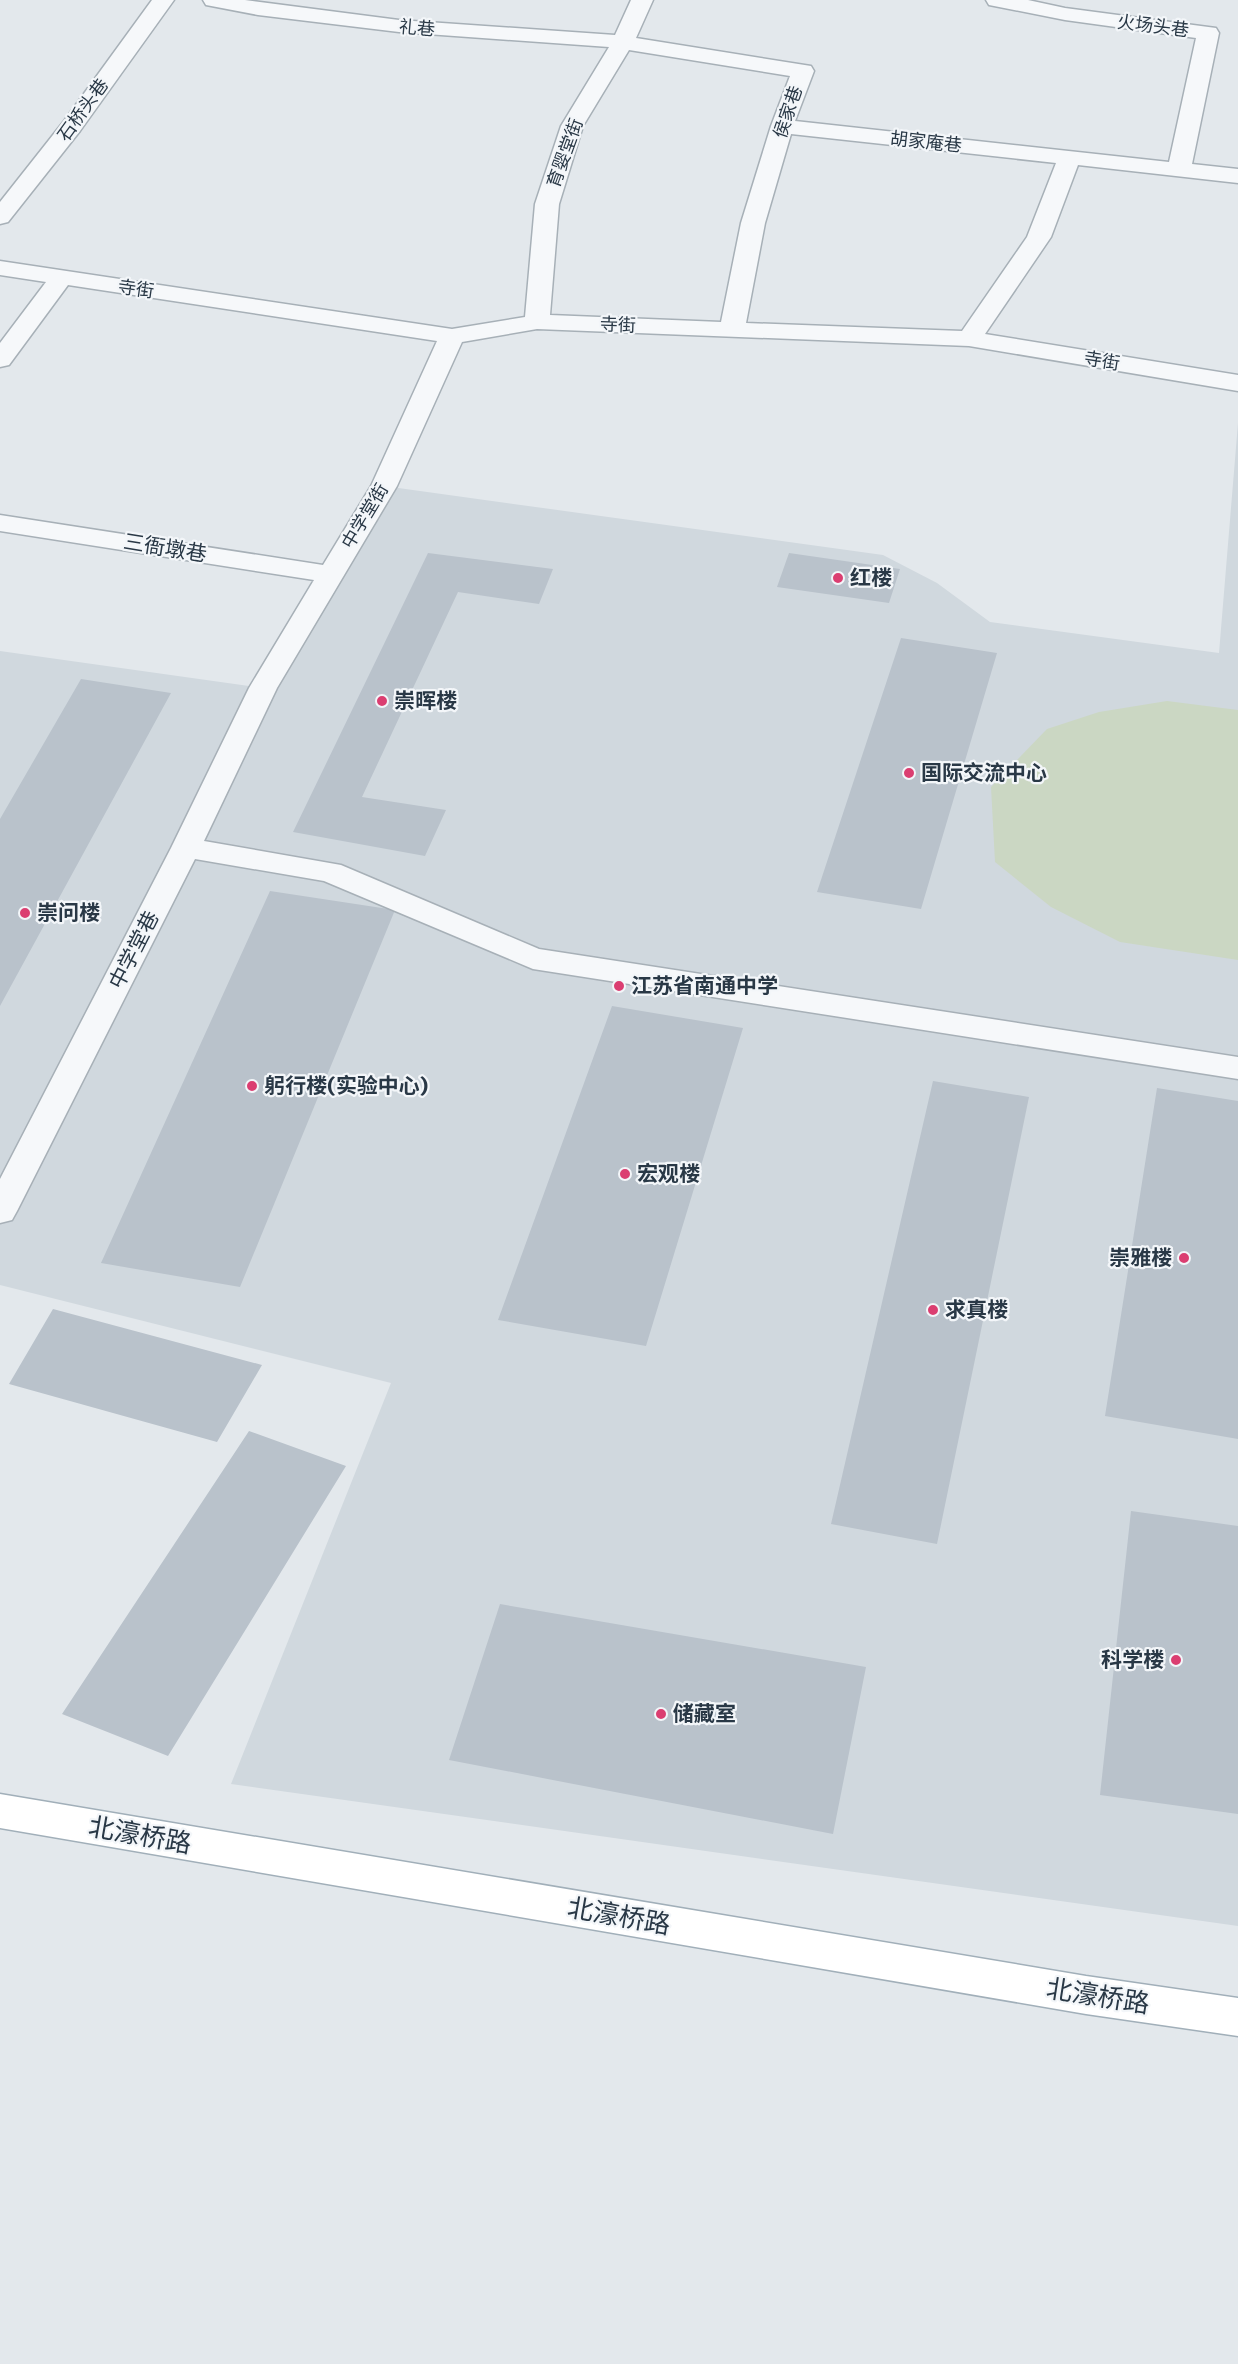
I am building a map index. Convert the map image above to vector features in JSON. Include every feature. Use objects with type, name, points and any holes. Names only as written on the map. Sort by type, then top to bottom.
[{"type":"main road","name":"北濠桥路","points":[[0,1811],[1074,1993],[1238,2017]]},
{"type":"street","name":"石桥头巷","points":[[0,217],[72,126],[163,0]]},
{"type":"street","name":"礼巷","points":[[214,0],[258,9],[399,26],[623,42]]},
{"type":"street","name":"育婴堂街","points":[[537,322],[547,204],[572,126],[623,42],[642,0]]},
{"type":"street","name":"火场头巷","points":[[997,0],[1065,14],[1208,33],[1179,170]]},
{"type":"street","name":"侯家巷","points":[[623,42],[802,71],[782,126],[753,223],[732,330]]},
{"type":"street","name":"胡家庵巷","points":[[782,126],[1238,176]]},
{"type":"street","points":[[969,339],[1039,237],[1070,157]]},
{"type":"street","name":"寺街","points":[[0,268],[452,336],[537,322],[969,339],[1238,383]]},
{"type":"street","points":[[0,360],[61,278]]},
{"type":"street","name":"中学堂街","points":[[263,688],[384,486],[452,336]]},
{"type":"street","name":"三衙墩巷","points":[[0,523],[330,574]]},
{"type":"street","name":"中学堂巷","points":[[0,1210],[186,848],[263,688]]},
{"type":"street","points":[[186,848],[330,872],[533,959],[1238,1068]]},
{"type":"shaded area","name":"江苏省南通中学","points":[[1238,423],[1238,1926],[231,1784],[391,1383],[0,1285],[0,651],[263,688],[384,486],[883,555],[937,583],[990,622],[1219,653]]},
{"type":"green space","points":[[1167,701],[1238,710],[1238,960],[1120,942],[1051,907],[995,862],[991,787],[1047,729],[1099,712]]},
{"type":"building","name":"崇晖楼","points":[[428,553],[553,569],[539,604],[458,592],[362,797],[446,810],[425,856],[293,832]]},
{"type":"building","name":"红楼","points":[[789,553],[900,569],[889,603],[777,587]]},
{"type":"building","name":"国际交流中心","points":[[901,638],[997,653],[921,909],[817,892]]},
{"type":"building","name":"崇问楼","points":[[81,679],[171,693],[0,1006],[0,819]]},
{"type":"building","name":"躬行楼(实验中心)","points":[[270,891],[395,910],[240,1287],[101,1263]]},
{"type":"building","name":"宏观楼","points":[[612,1006],[743,1028],[646,1346],[498,1320]]},
{"type":"building","name":"求真楼","points":[[933,1081],[1029,1097],[937,1544],[831,1524]]},
{"type":"building","name":"崇雅楼","points":[[1157,1088],[1238,1101],[1238,1439],[1105,1416]]},
{"type":"building","points":[[53,1309],[262,1365],[217,1442],[9,1384]]},
{"type":"building","points":[[249,1431],[346,1466],[168,1756],[62,1714]]},
{"type":"building","name":"科学楼","points":[[1131,1511],[1238,1526],[1238,1814],[1100,1795]]},
{"type":"building","name":"储藏室","points":[[500,1604],[866,1667],[833,1834],[449,1760]]},
{"type":"place","name":"红楼","points":[[838,578]]},
{"type":"place","name":"崇晖楼","points":[[382,701]]},
{"type":"place","name":"国际交流中心","points":[[909,773]]},
{"type":"place","name":"崇问楼","points":[[25,913]]},
{"type":"place","name":"江苏省南通中学","points":[[619,986]]},
{"type":"place","name":"躬行楼(实验中心)","points":[[252,1086]]},
{"type":"place","name":"宏观楼","points":[[625,1174]]},
{"type":"place","name":"崇雅楼","points":[[1184,1258]]},
{"type":"place","name":"求真楼","points":[[933,1310]]},
{"type":"place","name":"科学楼","points":[[1176,1660]]},
{"type":"place","name":"储藏室","points":[[661,1714]]}]
